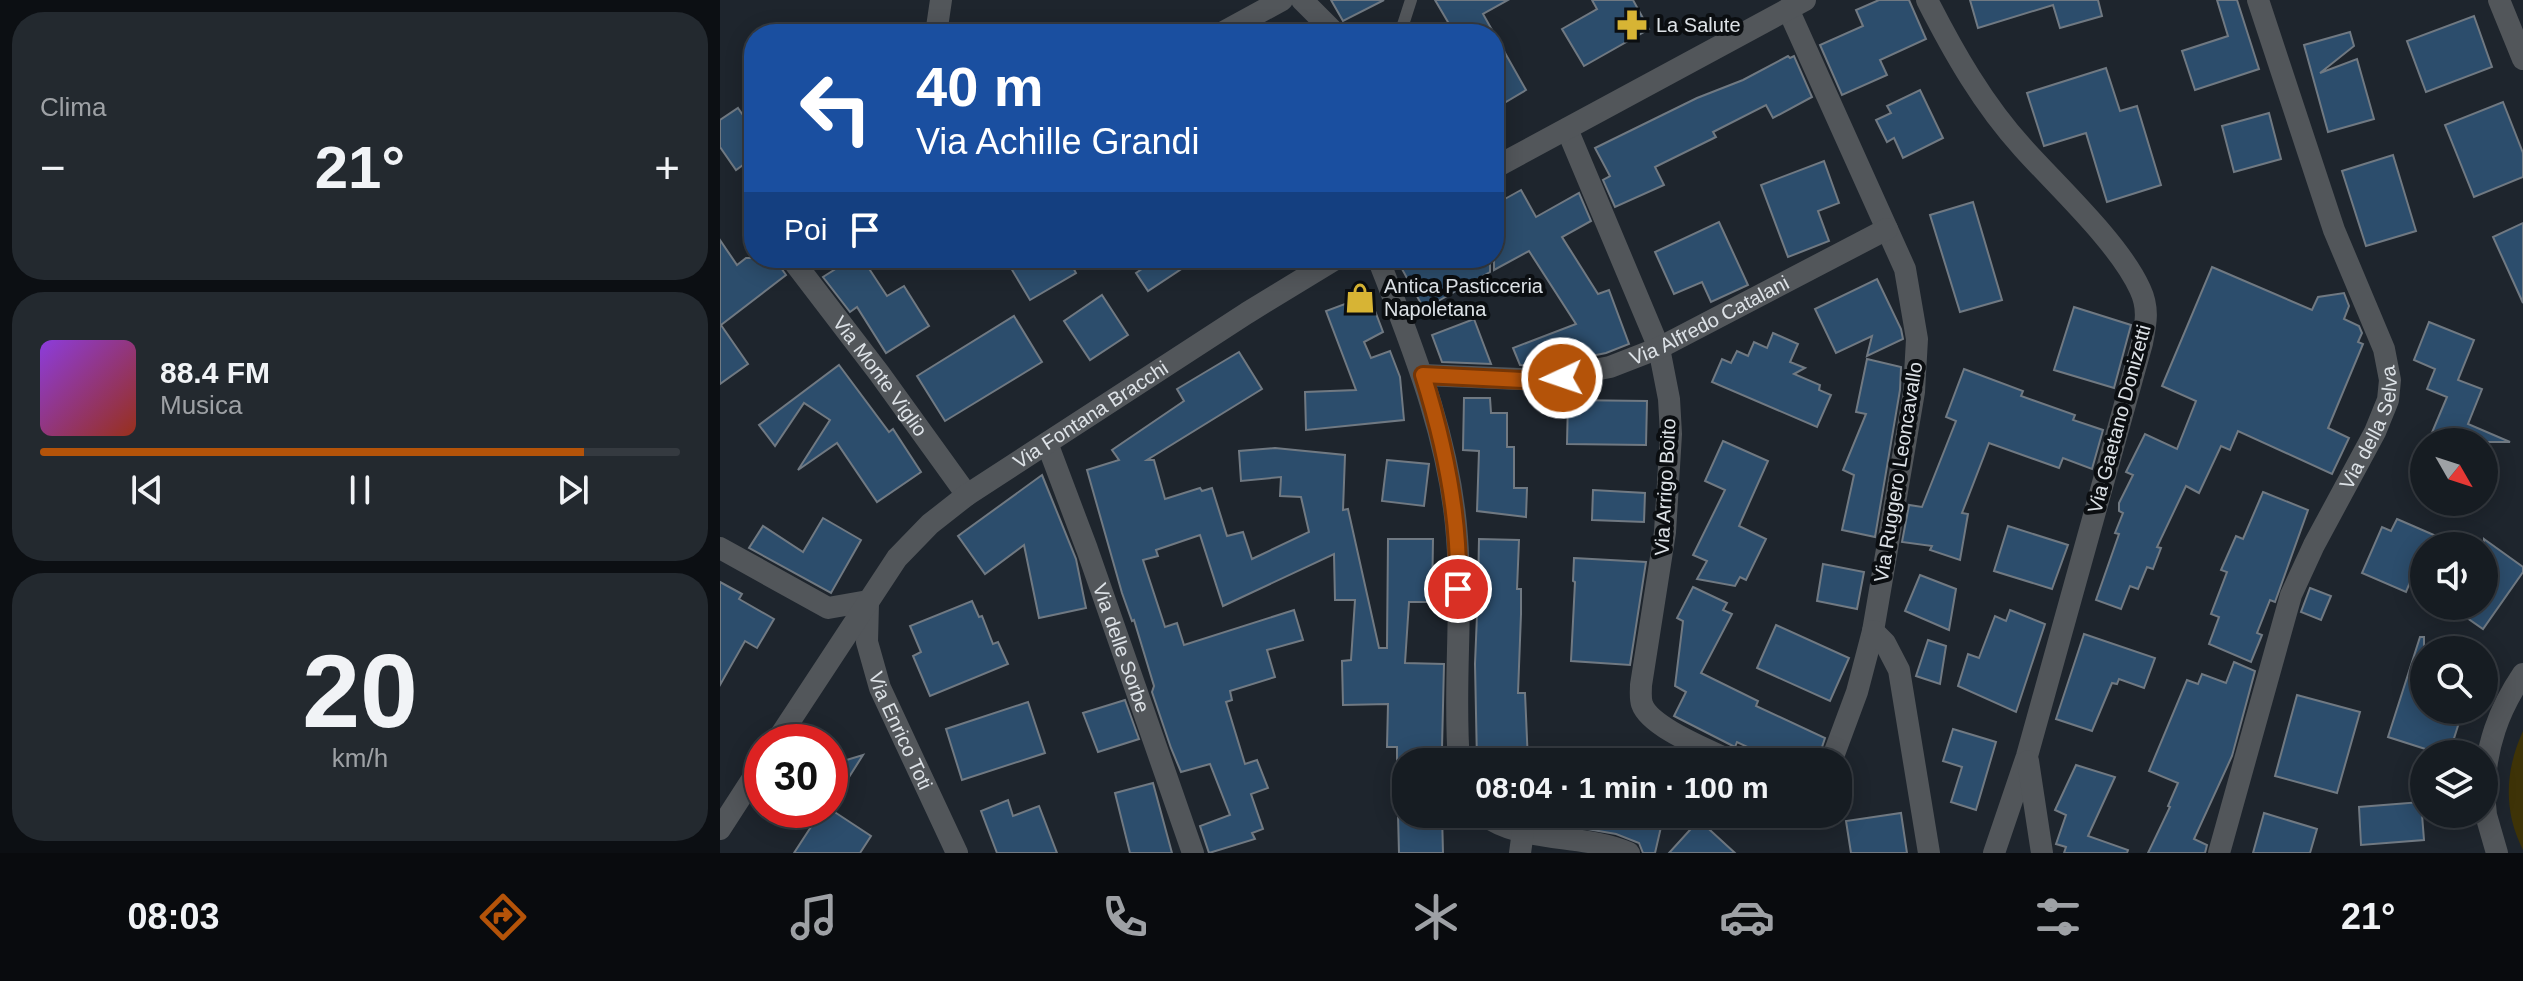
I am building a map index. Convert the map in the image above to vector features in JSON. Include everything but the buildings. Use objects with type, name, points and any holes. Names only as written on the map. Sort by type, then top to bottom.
[{"type":"street","points":[[937,24],[941,0]]},
{"type":"street","points":[[1238,24],[1282,0]]},
{"type":"street","points":[[1302,0],[1326,24]]},
{"type":"street","name":"Via Gaetano Donizetti","points":[[1927,0],[1963,68],[1992,111],[2112,248],[2136,281],[2146,308],[2142,343],[2027,756],[2042,853]]},
{"type":"street","name":"Via della Selva","points":[[2219,853],[2291,595],[2314,545],[2375,432],[2388,400],[2390,380],[2384,349],[2334,230],[2258,0]]},
{"type":"street","points":[[2499,0],[2523,59]]},
{"type":"street","points":[[1504,163],[1797,5]]},
{"type":"street","name":"Via Ruggero Leoncavallo","points":[[1797,5],[1905,269],[1915,320],[1917,363],[1914,392],[1873,631]]},
{"type":"street","name":"Via Arrigo Boito","points":[[1567,129],[1659,348],[1671,418],[1665,532],[1641,685],[1642,704],[1647,713],[1665,727],[1706,748]]},
{"type":"street","name":"Via Alfredo Catalani","points":[[1423,375],[1523,380],[1562,378],[1610,367],[1659,348],[1887,229]]},
{"type":"street","name":"Via Monte Viglio","points":[[799,268],[967,495]]},
{"type":"street","name":"Via Fontana Bracchi","points":[[788,724],[887,571],[930,524],[967,495],[1321,268]]},
{"type":"street","points":[[1382,268],[1423,375],[1446,460],[1457,537],[1459,748]]},
{"type":"street","name":"Via delle Sorbe","points":[[1047,443],[1193,853]]},
{"type":"street","points":[[720,548],[828,608],[868,601]]},
{"type":"street","name":"Via Enrico Toti","points":[[868,601],[867,642],[880,688],[957,853]]},
{"type":"street","points":[[1836,748],[1857,692],[1873,631]]},
{"type":"street","points":[[1873,631],[1885,643],[1899,670],[1929,853]]},
{"type":"street","points":[[2490,740],[2505,704],[2523,674]]},
{"type":"street","points":[[1994,853],[2027,756]]},
{"type":"street","points":[[720,829],[744,792]]},
{"type":"street","points":[[1504,828],[1521,842],[1603,844],[1629,853]]},
{"type":"street","points":[[2490,828],[2497,853]]},
{"type":"lane","points":[[1403,24],[1411,0]]},
{"type":"shaded area","points":[[2523,731],[2523,850],[2512,820],[2509,790],[2513,761]]},
{"type":"place","name":"La Salute","points":[[1632,25]]},
{"type":"place","name":"Antica Pasticceria Napoletana","points":[[1360,298]]},
{"type":"route","points":[[1458,589],[1457,537],[1451,486],[1423,375],[1523,380],[1562,378]]}]
